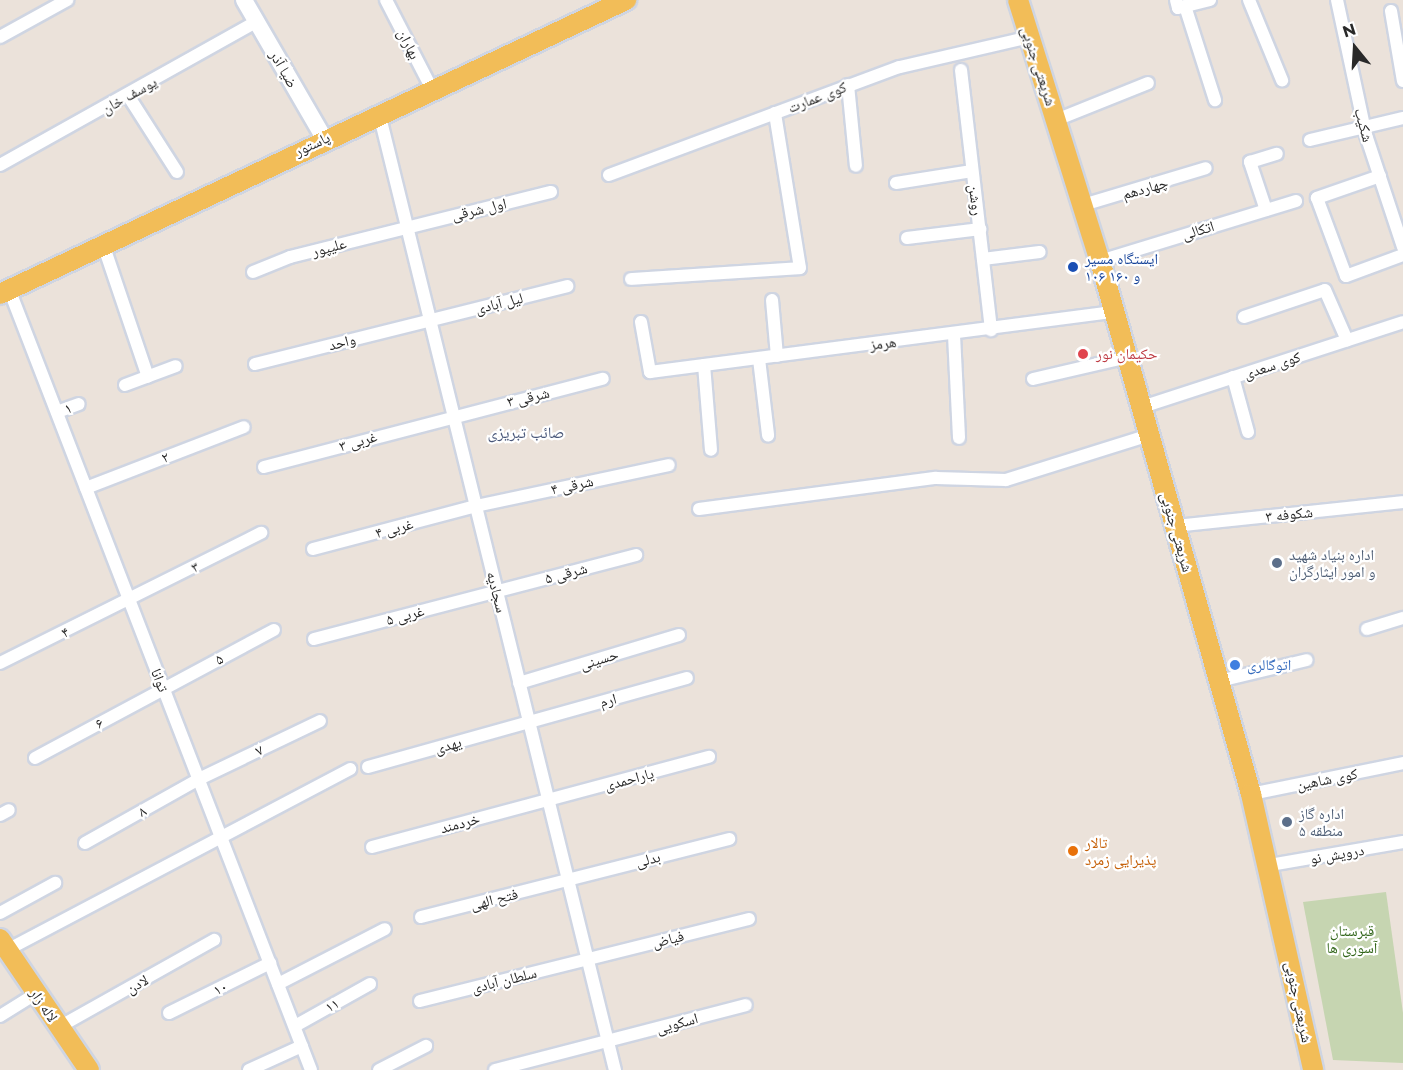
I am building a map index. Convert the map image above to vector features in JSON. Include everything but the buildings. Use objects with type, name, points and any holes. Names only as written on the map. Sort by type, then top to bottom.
[{"type":"main road","name":"ضیا آذر","points":[[244,0],[324,138]]},
{"type":"main road","name":"پاستور","points":[[4,291],[324,138],[626,0]]},
{"type":"main road","name":"شریعتی جنوبی","points":[[1018,0],[1100,261],[1220,681],[1270,865],[1313,1070]]},
{"type":"main road","name":"لاله زار","points":[[4,945],[89,1070]]},
{"type":"street","points":[[0,38],[67,0]]},
{"type":"street","name":"بهاران","points":[[386,0],[432,89]]},
{"type":"street","points":[[1210,0],[1180,3],[1215,100]]},
{"type":"street","points":[[1249,0],[1282,80]]},
{"type":"street","name":"شکیب","points":[[1337,0],[1364,126],[1403,247]]},
{"type":"street","points":[[1390,11],[1403,81]]},
{"type":"street","name":"یوسف خان","points":[[0,165],[129,97],[256,22]]},
{"type":"street","name":"کوی عمارت","points":[[609,175],[848,85],[958,50],[1030,38]]},
{"type":"street","name":"روشن","points":[[961,70],[991,330]]},
{"type":"street","points":[[1056,120],[1148,83]]},
{"type":"street","points":[[848,85],[855,166]]},
{"type":"street","points":[[129,97],[177,172]]},
{"type":"street","name":"سجادیه","points":[[379,113],[615,1070]]},
{"type":"street","points":[[631,279],[800,268],[775,113]]},
{"type":"street","points":[[1310,140],[1403,118]]},
{"type":"street","points":[[1266,210],[1250,162],[1277,153]]},
{"type":"street","name":"چهاردهم","points":[[1083,205],[1206,168]]},
{"type":"street","points":[[896,183],[972,171]]},
{"type":"street","points":[[1380,176],[1317,198],[1346,276],[1403,255]]},
{"type":"street","name":"اول شرقی","points":[[407,226],[551,192]]},
{"type":"street","name":"اتکالی","points":[[1100,261],[1296,201]]},
{"type":"street","name":"علیپور","points":[[253,272],[407,226]]},
{"type":"street","points":[[907,238],[980,229]]},
{"type":"street","points":[[103,244],[148,377]]},
{"type":"street","points":[[983,259],[1040,252]]},
{"type":"street","name":"لیل آبادی","points":[[430,320],[567,286]]},
{"type":"street","points":[[1244,317],[1325,290],[1347,340]]},
{"type":"street","name":"توانا","points":[[4,291],[57,412],[311,1070]]},
{"type":"street","points":[[772,300],[777,356]]},
{"type":"street","name":"هرمز","points":[[641,322],[650,372],[991,330],[1115,312]]},
{"type":"street","name":"واحد","points":[[255,364],[430,320]]},
{"type":"street","name":"کوی سعدی","points":[[1142,407],[1403,322]]},
{"type":"street","points":[[954,334],[959,438]]},
{"type":"street","points":[[1033,379],[1128,357]]},
{"type":"street","points":[[759,358],[768,435]]},
{"type":"street","points":[[704,365],[711,450]]},
{"type":"street","points":[[125,385],[176,366]]},
{"type":"street","points":[[1233,377],[1248,432]]},
{"type":"street","name":"۳ شرقی","points":[[453,414],[603,380]]},
{"type":"street","name":"۱","points":[[57,412],[79,404]]},
{"type":"street","name":"۳ غربی","points":[[264,467],[453,414]]},
{"type":"street","name":"۲","points":[[86,488],[244,427]]},
{"type":"street","points":[[699,509],[936,478],[1006,480],[1150,435]]},
{"type":"street","name":"۴ شرقی","points":[[476,506],[669,465]]},
{"type":"street","name":"شکوفه ۳","points":[[1175,526],[1403,502]]},
{"type":"street","name":"۴ غربی","points":[[313,549],[476,506]]},
{"type":"street","name":"۳","points":[[129,600],[261,533]]},
{"type":"street","name":"۵ شرقی","points":[[497,591],[636,555]]},
{"type":"street","name":"۵ غربی","points":[[314,639],[497,591]]},
{"type":"street","name":"۴","points":[[0,663],[129,600]]},
{"type":"street","points":[[1367,629],[1403,618]]},
{"type":"street","name":"۵","points":[[163,688],[274,630]]},
{"type":"street","name":"حسینی","points":[[519,683],[679,635]]},
{"type":"street","points":[[1220,681],[1307,660]]},
{"type":"street","name":"ارم","points":[[529,722],[687,678]]},
{"type":"street","name":"۶","points":[[35,758],[163,688]]},
{"type":"street","name":"۷","points":[[199,779],[320,721]]},
{"type":"street","name":"یهدی","points":[[368,767],[529,722]]},
{"type":"street","name":"یاراحمدی","points":[[548,800],[709,757]]},
{"type":"street","name":"کوی شاهین","points":[[1251,794],[1403,764]]},
{"type":"street","points":[[4,945],[221,837],[350,769]]},
{"type":"street","name":"۸","points":[[85,843],[199,779]]},
{"type":"street","name":"خردمند","points":[[372,847],[548,800]]},
{"type":"street","name":"بدلی","points":[[568,880],[729,839]]},
{"type":"street","name":"درویش نو","points":[[1270,865],[1403,842]]},
{"type":"street","name":"فتح الهی","points":[[421,917],[568,880]]},
{"type":"street","points":[[0,913],[55,882]]},
{"type":"street","name":"فیاض","points":[[587,959],[749,919]]},
{"type":"street","points":[[278,984],[385,929]]},
{"type":"street","name":"لادن","points":[[60,1027],[214,940]]},
{"type":"street","name":"سلطان آبادی","points":[[420,1001],[587,959]]},
{"type":"street","name":"۱۰","points":[[169,1013],[270,963]]},
{"type":"street","name":"۱۱","points":[[295,1026],[370,984]]},
{"type":"street","points":[[0,1016],[37,993]]},
{"type":"street","name":"اسکویی","points":[[495,1070],[746,1005]]},
{"type":"street","points":[[249,1070],[302,1046]]},
{"type":"street","points":[[378,1070],[426,1046]]},
{"type":"green space","name":"قبرستان آسوری ها","points":[[1386,892],[1403,1013],[1403,1063],[1333,1060],[1303,902]]},
{"type":"place","name":"ایستگاه مسیر ۱۰۶ و ۱۶۰","points":[[1073,267]]},
{"type":"place","name":"حکیمان نور","points":[[1083,354]]},
{"type":"place","name":"اداره بنیاد شهید و امور ایثارگران","points":[[1277,563]]},
{"type":"place","name":"اتوگالری","points":[[1235,665]]},
{"type":"place","name":"اداره گاز منطقه ۵","points":[[1287,822]]},
{"type":"place","name":"تالار پذیرایی زمرد","points":[[1073,851]]},
{"type":"district","name":"صائب تبریزی","points":[[526,433]]}]
